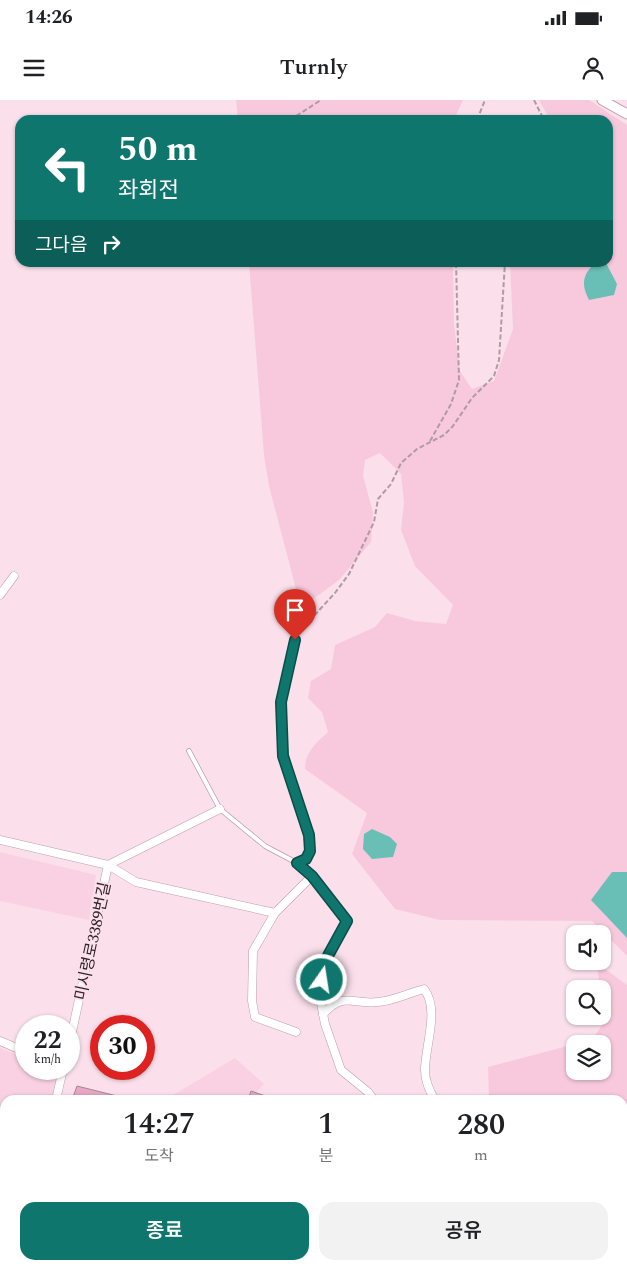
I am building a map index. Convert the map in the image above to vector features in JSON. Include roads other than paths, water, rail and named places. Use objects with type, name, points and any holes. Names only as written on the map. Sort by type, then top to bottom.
[{"type":"street","points":[[602,100],[627,114]]},
{"type":"street","points":[[0,595],[14,576]]},
{"type":"street","points":[[108,865],[220,809]]},
{"type":"street","points":[[0,840],[108,865],[136,882],[275,912]]},
{"type":"street","name":"미시령로3389번길","points":[[76,1015],[108,865]]},
{"type":"street","points":[[296,1032],[255,1017],[252,1001],[253,951],[275,912],[312,876],[347,921],[324,963],[320,998],[323,1014],[341,1070],[370,1095]]},
{"type":"street","points":[[323,1014],[334,1002],[342,1000],[379,1002],[424,989],[428,994],[431,1010],[425,1072],[433,1095]]},
{"type":"street","points":[[0,1041],[15,1047]]},
{"type":"street","points":[[57,1095],[61,1080]]},
{"type":"lane","points":[[295,636],[281,702],[283,756],[309,835],[310,851],[306,859],[297,863]]},
{"type":"lane","points":[[189,751],[220,809],[265,846],[297,863],[312,876]]}]
